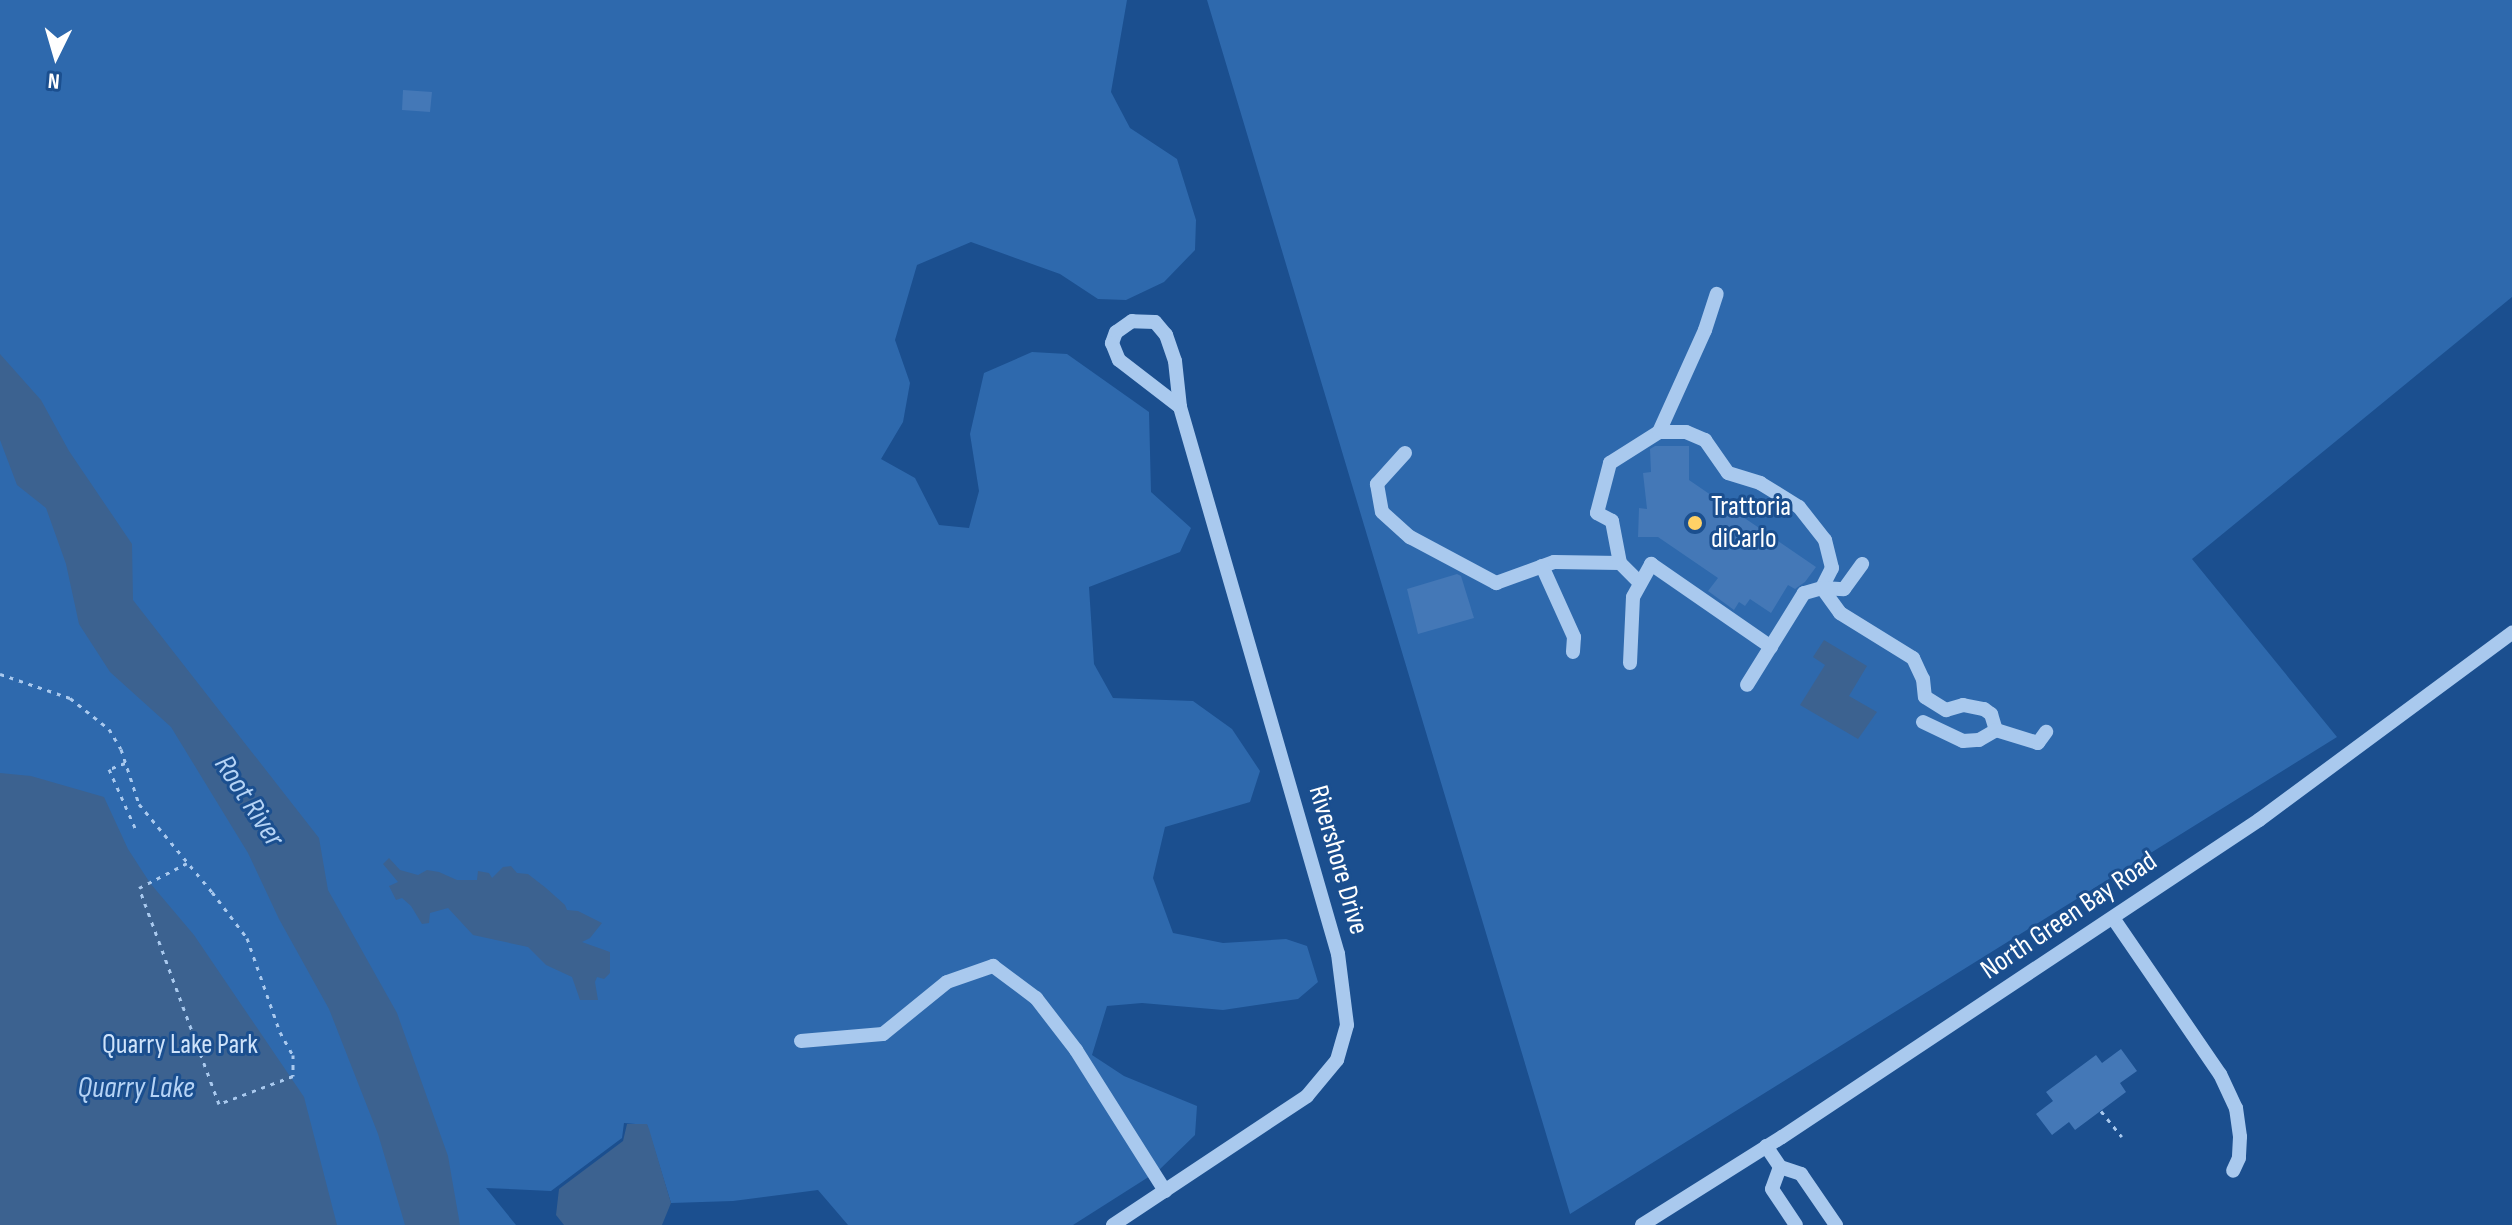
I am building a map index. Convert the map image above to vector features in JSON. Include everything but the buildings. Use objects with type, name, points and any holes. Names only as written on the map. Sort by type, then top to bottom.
[{"type":"street","points":[[1659,432],[1705,330],[1717,294]]},
{"type":"street","name":"Rivershore Drive","points":[[1113,1225],[1307,1096],[1337,1060],[1347,1025],[1338,954],[1180,407],[1175,361],[1166,335],[1155,322],[1132,321],[1116,332],[1112,343],[1119,360],[1180,407]]},
{"type":"street","points":[[1639,582],[1620,563],[1612,521],[1597,513],[1604,477],[1610,463],[1659,432],[1686,432],[1705,440],[1728,473],[1760,483],[1799,507],[1815,523],[1830,553],[1832,568],[1822,588]]},
{"type":"street","points":[[1405,453],[1377,484],[1382,512],[1410,537],[1496,583],[1542,566],[1570,560],[1620,563]]},
{"type":"street","points":[[1630,663],[1629,623],[1639,582],[1651,564],[1771,647]]},
{"type":"street","points":[[1747,685],[1804,593],[1822,588],[1844,589],[1862,564]]},
{"type":"street","points":[[1542,566],[1574,637],[1573,652]]},
{"type":"street","points":[[1822,588],[1840,613],[1913,658],[1923,679],[1925,697],[1946,710],[1963,705],[1984,709],[1991,714],[1996,730]]},
{"type":"street","name":"North Green Bay Road","points":[[1642,1225],[2259,820],[2512,633]]},
{"type":"street","points":[[1923,722],[1963,741],[1979,740],[1996,730],[2008,731],[2038,743],[2046,732]]},
{"type":"street","points":[[2113,918],[2220,1074],[2236,1108],[2240,1137],[2239,1158],[2233,1171]]},
{"type":"street","points":[[801,1041],[883,1034],[947,982],[993,966],[1036,998],[1076,1050],[1165,1191]]},
{"type":"street","points":[[1766,1146],[1780,1167],[1801,1174],[1836,1225]]},
{"type":"street","points":[[1780,1167],[1772,1189],[1796,1225]]},
{"type":"path","points":[[0,674],[70,698],[109,729],[139,804],[187,863],[247,938],[280,1032],[293,1055],[293,1076],[219,1104],[139,888],[187,863]]},
{"type":"path","points":[[125,763],[109,769],[136,830]]},
{"type":"path","points":[[2101,1111],[2122,1137]]},
{"type":"green space","name":"Quarry Lake Park","points":[[0,0],[1127,0],[1111,92],[1130,128],[1177,159],[1196,220],[1195,250],[1164,282],[1126,300],[1098,299],[1060,274],[971,242],[917,265],[895,340],[910,383],[903,422],[881,459],[915,478],[939,525],[969,528],[979,491],[970,434],[984,373],[1032,352],[1067,354],[1149,412],[1151,492],[1191,528],[1180,552],[1089,587],[1094,664],[1113,698],[1193,701],[1232,729],[1260,771],[1250,802],[1165,827],[1153,878],[1173,933],[1223,943],[1286,939],[1307,946],[1318,982],[1298,999],[1223,1010],[1142,1003],[1107,1006],[1092,1055],[1124,1076],[1197,1106],[1195,1135],[1158,1171],[1073,1225],[848,1225],[818,1190],[733,1201],[671,1203],[647,1125],[624,1123],[622,1138],[551,1191],[486,1188],[516,1225],[0,1225]]},
{"type":"green space","points":[[1207,0],[2512,0],[2512,297],[2192,559],[2337,737],[1570,1214]]},
{"type":"water","name":"Root River","points":[[0,354],[41,400],[69,451],[132,544],[133,600],[319,838],[328,890],[397,1013],[448,1156],[460,1225],[405,1225],[378,1134],[329,1009],[279,919],[248,853],[171,727],[110,672],[79,624],[66,564],[46,508],[17,485],[0,440]]},
{"type":"water","points":[[1824,640],[1867,666],[1849,696],[1877,712],[1858,739],[1800,705],[1825,665],[1813,657]]},
{"type":"water","name":"Quarry Lake","points":[[0,773],[31,776],[104,797],[128,849],[150,883],[194,935],[304,1097],[337,1225],[0,1225]]},
{"type":"water","points":[[389,858],[400,870],[418,875],[427,870],[439,872],[457,880],[477,880],[478,871],[489,873],[492,878],[503,867],[511,866],[517,873],[528,874],[546,888],[567,910],[578,911],[602,923],[590,938],[582,942],[610,952],[610,973],[604,979],[597,977],[595,982],[598,1000],[580,1000],[572,977],[546,965],[528,947],[473,935],[448,908],[430,913],[429,923],[422,924],[411,906],[402,898],[396,900],[389,886],[398,882],[383,864]]},
{"type":"water","points":[[627,1124],[647,1124],[649,1129],[671,1203],[662,1225],[564,1225],[556,1215],[559,1189],[623,1141]]},
{"type":"place","name":"Trattoria diCarlo","points":[[1695,523]]}]
